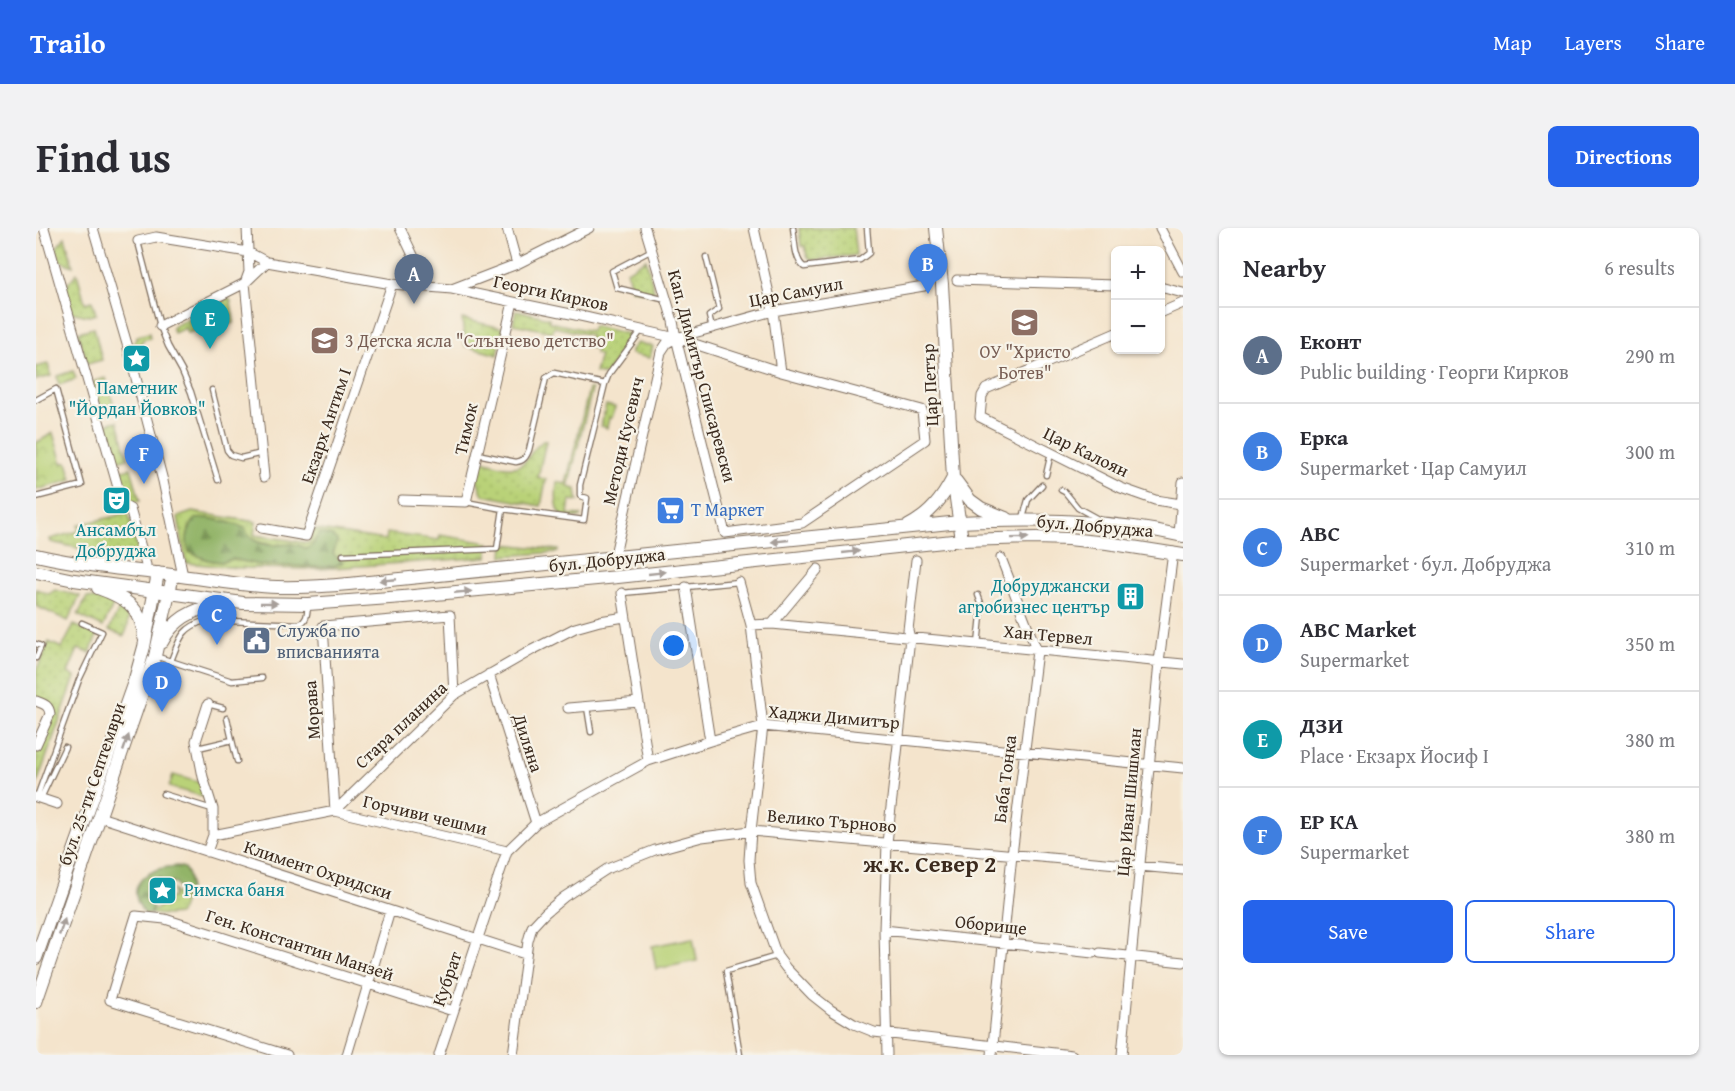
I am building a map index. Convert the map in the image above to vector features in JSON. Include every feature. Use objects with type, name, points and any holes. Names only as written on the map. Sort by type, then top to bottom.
[{"type":"main road","name":"Цар Петър","points":[[936,228],[942,284],[953,478],[962,540]]},
{"type":"main road","points":[[901,529],[928,514],[942,499],[953,478],[970,500],[981,508],[1017,520]]},
{"type":"main road","name":"бул. Добруджа","points":[[36,555],[70,563],[241,585],[279,587],[400,579],[614,559],[960,522],[1069,521],[1181,536]]},
{"type":"main road","name":"бул. Добруджа","points":[[36,572],[74,580],[243,603],[308,604],[618,577],[962,540],[1068,539],[1178,554]]},
{"type":"main road","name":"бул. 25-ти Септември","points":[[36,958],[121,720],[144,647],[158,573]]},
{"type":"main road","name":"бул. 25-ти Септември","points":[[36,1002],[155,656],[169,593],[178,576]]},
{"type":"main road","points":[[74,580],[117,595],[132,606],[141,622],[144,647]]},
{"type":"main road","points":[[155,656],[171,627],[190,612],[202,607],[243,603]]},
{"type":"street","points":[[44,228],[123,505],[130,509],[146,565],[145,572]]},
{"type":"street","name":"бул. 25-ти Септември","points":[[93,228],[127,344],[163,481],[178,576]]},
{"type":"street","points":[[247,228],[249,272],[245,283],[264,477]]},
{"type":"street","points":[[400,228],[422,274],[423,286]]},
{"type":"street","points":[[507,228],[517,264]]},
{"type":"street","points":[[452,289],[517,264],[589,228]]},
{"type":"street","name":"Кап. Димитър Списаревски","points":[[645,228],[676,338],[725,533],[802,523],[925,440]]},
{"type":"street","points":[[754,228],[773,311],[781,372]]},
{"type":"street","points":[[1160,228],[1183,272]]},
{"type":"street","name":"Георги Кирков","points":[[138,241],[156,237],[248,252],[267,262],[392,285],[452,289],[676,338],[781,372],[922,410],[925,440]]},
{"type":"street","points":[[160,326],[245,283],[267,262]]},
{"type":"street","points":[[957,280],[1111,285]]},
{"type":"street","name":"Екзарх Антим I","points":[[261,528],[306,536],[392,285]]},
{"type":"street","name":"Цар Самуил","points":[[676,338],[773,311],[924,285]]},
{"type":"street","points":[[1165,288],[1183,293]]},
{"type":"street","name":"Тимок","points":[[466,502],[513,302]]},
{"type":"street","points":[[1165,311],[1183,303]]},
{"type":"street","name":"Цар Калоян","points":[[1111,335],[986,389],[982,396],[980,417],[1129,492],[1155,500],[1181,504]]},
{"type":"street","name":"Методи Кусевич","points":[[614,559],[661,352],[676,338]]},
{"type":"street","points":[[1181,536],[1183,482]]},
{"type":"street","points":[[402,500],[466,502]]},
{"type":"street","name":"Цар Иван Шишман","points":[[1122,1055],[1159,662],[1178,554]]},
{"type":"street","points":[[1001,558],[1037,651]]},
{"type":"street","points":[[887,1055],[884,930],[887,843],[910,638],[908,630],[916,560]]},
{"type":"street","points":[[772,624],[818,569]]},
{"type":"street","points":[[739,582],[751,625],[763,726],[751,831],[749,860],[751,883],[777,956],[812,995],[831,1010],[874,1032],[993,1050],[1072,1055]]},
{"type":"street","points":[[686,587],[710,741]]},
{"type":"street","points":[[622,593],[648,761]]},
{"type":"street","name":"Морава","points":[[335,811],[323,626],[450,615],[454,695]]},
{"type":"street","name":"Стара планина","points":[[335,811],[454,695],[575,628],[625,617]]},
{"type":"street","name":"Хан Тервел","points":[[751,625],[772,624],[1183,664]]},
{"type":"street","name":"Баба Тонка","points":[[993,1050],[1012,855],[1037,651]]},
{"type":"street","name":"Диляна","points":[[489,674],[536,823]]},
{"type":"street","points":[[36,700],[46,704],[50,714],[36,745]]},
{"type":"street","points":[[568,708],[639,702]]},
{"type":"street","points":[[207,852],[213,835],[213,810],[203,777],[196,741],[208,704]]},
{"type":"street","name":"Хаджи Димитър","points":[[487,913],[507,851],[536,823],[648,761],[763,726],[1183,768]]},
{"type":"street","points":[[38,797],[57,804]]},
{"type":"street","points":[[213,835],[335,811]]},
{"type":"street","name":"Горчиви чешми","points":[[335,811],[507,851]]},
{"type":"street","name":"Климент Охридски","points":[[100,817],[525,954]]},
{"type":"street","name":"Велико Търново","points":[[513,1055],[525,954],[532,927],[564,897],[607,868],[655,850],[702,837],[751,831],[1183,870]]},
{"type":"street","points":[[347,1055],[390,911]]},
{"type":"street","name":"Кубрат","points":[[439,1055],[487,913]]},
{"type":"street","name":"Ген. Константин Манзей","points":[[287,1055],[110,1000],[136,916],[165,919],[453,1011]]},
{"type":"street","name":"Оборище","points":[[884,930],[1183,962]]},
{"type":"lane","points":[[793,228],[798,259],[800,265],[804,267],[860,260],[865,257],[869,253],[867,228]]},
{"type":"lane","points":[[138,241],[160,326],[191,392],[218,480]]},
{"type":"lane","points":[[652,250],[612,271],[617,288],[666,300]]},
{"type":"lane","points":[[706,257],[719,309],[709,316],[712,328]]},
{"type":"lane","points":[[466,502],[584,520],[587,499],[580,496],[579,489],[605,384],[609,374],[642,330]]},
{"type":"lane","points":[[477,454],[516,462],[526,458],[546,378],[550,374],[605,384]]},
{"type":"lane","points":[[36,400],[56,389],[82,484],[36,497]]},
{"type":"lane","points":[[212,390],[227,450],[231,455],[241,458],[262,453]]},
{"type":"lane","points":[[1046,475],[1050,453]]},
{"type":"lane","points":[[1017,520],[1028,500],[1042,485]]},
{"type":"lane","points":[[1060,490],[1065,492],[1078,508],[1108,525]]},
{"type":"lane","points":[[343,555],[497,549],[503,509]]},
{"type":"lane","points":[[622,593],[739,582]]},
{"type":"lane","points":[[978,595],[982,606],[978,645]]},
{"type":"lane","points":[[171,661],[180,636],[199,622],[207,620],[299,624],[306,619],[308,604]]},
{"type":"lane","points":[[38,797],[79,680],[102,632],[82,623]]},
{"type":"lane","points":[[36,644],[41,646],[36,658]]},
{"type":"lane","points":[[155,656],[232,681],[262,678]]},
{"type":"lane","points":[[208,704],[223,708]]},
{"type":"lane","points":[[587,707],[591,732]]},
{"type":"lane","points":[[227,718],[237,761]]},
{"type":"lane","points":[[198,747],[232,740]]},
{"type":"lane","points":[[38,797],[65,747]]},
{"type":"lane","points":[[163,794],[213,810]]},
{"type":"lane","points":[[740,1055],[726,971],[777,956]]},
{"type":"green space","points":[[799,228],[853,228],[856,255],[813,260],[807,257],[805,246],[801,246]]},
{"type":"green space","points":[[65,237],[73,266],[60,261],[56,248]]},
{"type":"green space","points":[[646,259],[655,294],[631,289],[627,271]]},
{"type":"green space","points":[[77,273],[85,303],[92,301],[96,314],[89,316],[70,312],[63,289]]},
{"type":"green space","points":[[228,298],[231,301],[234,323],[224,326],[223,323],[205,329],[200,312]]},
{"type":"green space","points":[[516,310],[549,318],[549,322],[591,331],[593,326],[632,335],[606,375],[595,373],[600,355],[595,354],[596,349],[588,347],[590,335],[554,327],[552,332],[513,324]]},
{"type":"green space","points":[[193,316],[197,330],[187,333],[185,328],[174,333],[172,327]]},
{"type":"green space","points":[[462,319],[503,328],[498,355],[465,346]]},
{"type":"green space","points":[[94,328],[102,360],[87,364],[78,332]]},
{"type":"green space","points":[[149,333],[150,338],[143,340],[139,346],[143,362],[134,364],[131,347],[138,336]]},
{"type":"green space","points":[[637,343],[653,346],[650,358],[631,354],[631,350]]},
{"type":"green space","points":[[48,364],[51,376],[36,380],[36,367]]},
{"type":"green space","points":[[73,371],[76,379],[59,385],[57,376]]},
{"type":"green space","points":[[106,378],[115,410],[108,411],[100,408],[92,382]]},
{"type":"green space","points":[[589,389],[592,389],[568,487],[576,489],[579,501],[570,500],[568,514],[581,515],[581,517],[565,517],[557,506],[557,482],[566,484]]},
{"type":"green space","points":[[606,405],[615,407],[607,428],[601,426]]},
{"type":"green space","points":[[118,421],[128,458],[117,461],[106,424]]},
{"type":"green space","points":[[53,433],[62,463],[67,462],[72,480],[36,490],[36,443]]},
{"type":"green space","points":[[543,441],[546,441],[538,477],[546,480],[541,506],[483,495],[477,473],[483,461],[507,467],[518,466],[523,464]]},
{"type":"green space","points":[[131,468],[140,501],[128,504],[119,471]]},
{"type":"green space","points":[[192,512],[256,522],[254,535],[309,543],[314,529],[386,540],[387,533],[439,540],[440,535],[489,543],[487,557],[318,569],[239,568],[186,563],[178,517]],"holes":[[[208,518],[238,525],[251,540],[275,546],[298,545],[307,549],[316,538],[335,548],[334,566],[260,565],[232,559],[221,562],[208,560],[189,552],[189,528]]]},
{"type":"green space","points":[[128,513],[137,546],[136,551],[119,554],[107,553],[51,542],[50,539],[79,531],[78,525]]},
{"type":"green space","points":[[208,518],[245,528],[249,536],[267,545],[294,544],[307,549],[319,533],[332,536],[337,540],[333,554],[342,563],[317,567],[260,565],[233,559],[221,562],[208,560],[189,552],[187,539],[195,519]]},
{"type":"green space","points":[[504,544],[558,550],[558,552],[503,556]]},
{"type":"green space","points":[[36,589],[49,594],[55,590],[80,596],[68,621],[36,606]]},
{"type":"green space","points":[[87,597],[114,603],[103,627],[78,615]]},
{"type":"green space","points":[[120,607],[128,617],[124,636],[109,630]]},
{"type":"green space","points":[[74,625],[97,635],[90,653],[78,649],[68,673],[75,677],[36,786],[36,755],[54,714],[36,697],[36,671],[49,642],[62,648]]},
{"type":"green space","points":[[173,775],[202,783],[204,797],[169,787]]},
{"type":"green space","points":[[178,866],[184,868],[189,879],[186,899],[181,897],[182,892],[175,882],[147,896],[153,908],[152,914],[146,915],[136,895],[141,880],[156,870]]},
{"type":"green space","points":[[173,890],[176,894],[182,892],[184,899],[180,914],[152,914],[153,908],[156,910],[168,898],[173,898]]},
{"type":"green space","points":[[693,938],[697,961],[656,969],[652,946]]},
{"type":"place","name":"Ерка","points":[[928,294]]},
{"type":"place","name":"Еконт","points":[[414,304]]},
{"type":"place","name":"ОУ \"Христо Ботев\"","points":[[1025,323]]},
{"type":"place","name":"3 Детска ясла \"Слънчево детство\"","points":[[324,341]]},
{"type":"place","name":"ДЗИ","points":[[210,349]]},
{"type":"place","name":"Паметник \"Йордан Йовков\"","points":[[137,359]]},
{"type":"place","name":"ЕР КА","points":[[144,484]]},
{"type":"place","name":"Ансамбъл Добруджа","points":[[116,501]]},
{"type":"place","name":"Т Маркет","points":[[670,510]]},
{"type":"place","name":"Добруджански агробизнес център","points":[[1131,596]]},
{"type":"place","name":"Служба по вписванията","points":[[256,641]]},
{"type":"place","name":"ABC","points":[[217,645]]},
{"type":"place","name":"ABC Market","points":[[162,712]]},
{"type":"place","name":"Римска баня","points":[[163,890]]},
{"type":"district","name":"ж.к. Север 2","points":[[930,864]]}]
